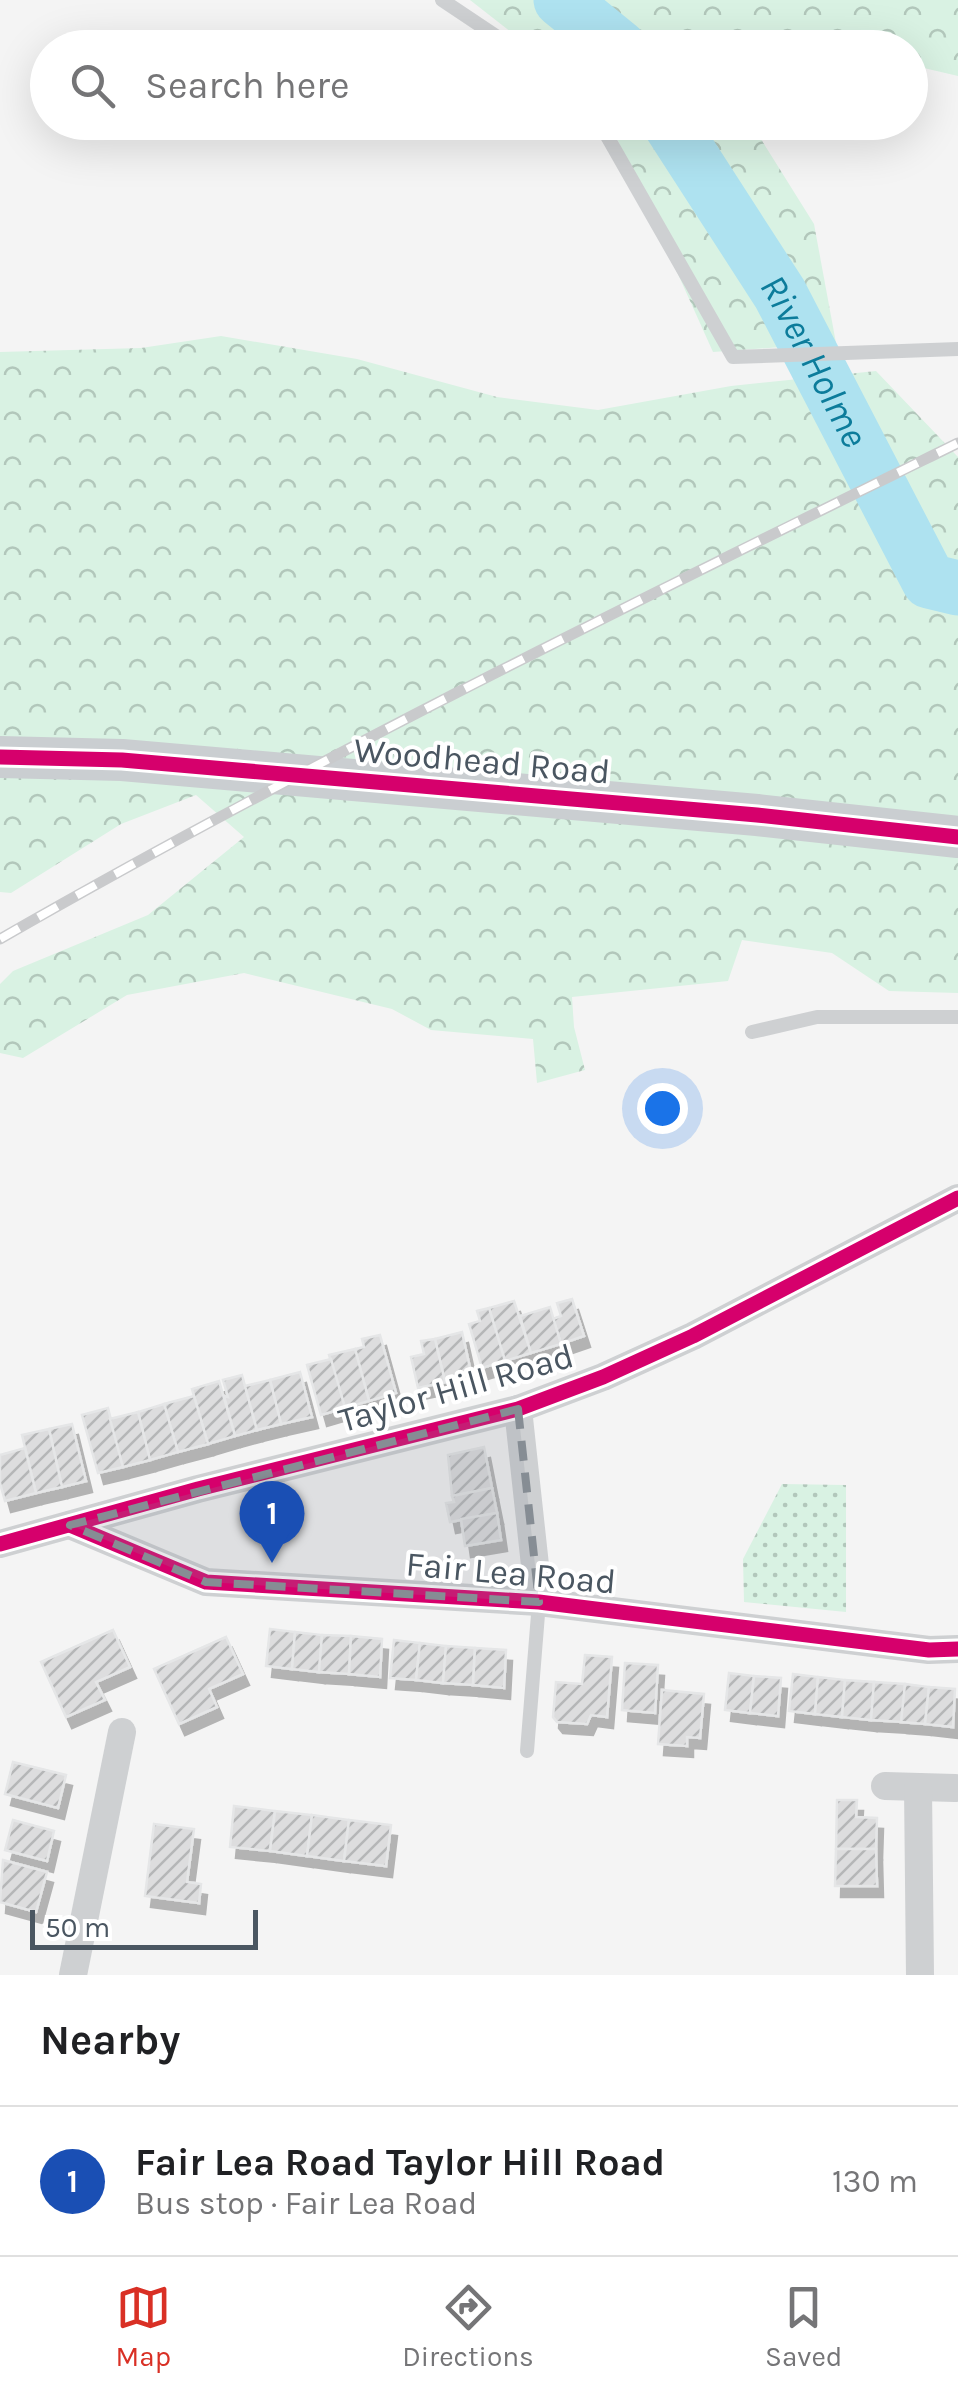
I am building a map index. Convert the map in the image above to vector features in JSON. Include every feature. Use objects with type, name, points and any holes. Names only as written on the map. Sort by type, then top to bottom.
[{"type":"main road","name":"Woodhead Road","points":[[0,757],[122,760],[958,836]]},
{"type":"street","name":"Taylor Hill Road","points":[[0,1544],[198,1489],[518,1409],[602,1378],[693,1336],[958,1198]]},
{"type":"street","points":[[518,1409],[540,1602]]},
{"type":"street","name":"Fair Lea Road","points":[[70,1525],[206,1582],[540,1602],[929,1650],[958,1650]]},
{"type":"street","points":[[72,1975],[122,1732]]},
{"type":"street","points":[[885,1786],[955,1788]]},
{"type":"street","points":[[918,1787],[920,1975]]},
{"type":"lane","points":[[442,0],[487,30]]},
{"type":"lane","points":[[609,140],[733,357],[958,349]]},
{"type":"lane","points":[[752,1032],[817,1017],[958,1017]]},
{"type":"lane","points":[[527,1751],[540,1602]]},
{"type":"highlighted area","points":[[518,1409],[539,1602],[206,1582],[70,1525]]},
{"type":"green space","points":[[470,0],[958,0],[958,76],[928,69],[928,30],[508,30]]},
{"type":"green space","points":[[618,140],[762,140],[814,224],[836,343],[713,352]]},
{"type":"green space","points":[[221,336],[357,359],[497,397],[598,410],[731,386],[876,371],[958,457],[958,993],[889,991],[832,953],[742,940],[728,981],[572,997],[574,1027],[585,1070],[537,1083],[533,1039],[431,1030],[392,1009],[244,973],[127,995],[23,1058],[0,1053],[0,984],[13,971],[148,915],[244,837],[196,795],[121,824],[11,893],[0,892],[0,352],[141,348]]},
{"type":"green space","points":[[782,1484],[846,1485],[846,1612],[744,1602],[743,1559]]},
{"type":"building","points":[[572,1299],[584,1336],[561,1344],[553,1319],[561,1316],[557,1303]]},
{"type":"building","points":[[514,1301],[531,1353],[505,1361],[489,1308]]},
{"type":"building","points":[[550,1307],[561,1344],[531,1353],[520,1316]]},
{"type":"building","points":[[489,1308],[505,1361],[482,1368],[469,1324],[480,1321],[477,1311]]},
{"type":"building","points":[[462,1332],[472,1377],[445,1382],[435,1339]]},
{"type":"building","points":[[380,1335],[396,1393],[369,1401],[355,1349],[364,1347],[362,1339]]},
{"type":"building","points":[[435,1339],[445,1382],[418,1388],[411,1357],[424,1354],[421,1341]]},
{"type":"building","points":[[355,1349],[369,1401],[345,1408],[329,1355]]},
{"type":"building","points":[[331,1359],[345,1408],[321,1415],[307,1365]]},
{"type":"building","points":[[300,1372],[312,1417],[281,1424],[270,1380]]},
{"type":"building","points":[[242,1375],[257,1430],[235,1436],[223,1380]]},
{"type":"building","points":[[270,1380],[281,1424],[257,1430],[245,1386]]},
{"type":"building","points":[[219,1381],[235,1436],[208,1444],[192,1389]]},
{"type":"building","points":[[194,1396],[208,1444],[178,1452],[164,1404]]},
{"type":"building","points":[[164,1404],[178,1452],[150,1460],[138,1412]]},
{"type":"building","points":[[108,1408],[123,1467],[98,1473],[82,1415]]},
{"type":"building","points":[[138,1412],[150,1460],[123,1467],[110,1419]]},
{"type":"building","points":[[72,1424],[86,1481],[62,1487],[49,1429]]},
{"type":"building","points":[[49,1429],[62,1487],[36,1493],[22,1435]]},
{"type":"building","points":[[484,1447],[492,1488],[452,1496],[448,1455]]},
{"type":"building","points":[[25,1448],[36,1493],[5,1501],[0,1483],[0,1455]]},
{"type":"building","points":[[492,1488],[497,1513],[450,1522],[446,1503],[454,1502],[452,1496]]},
{"type":"building","points":[[497,1513],[501,1540],[465,1546],[461,1519]]},
{"type":"building","points":[[270,1629],[295,1632],[292,1669],[266,1666]]},
{"type":"building","points":[[113,1630],[130,1667],[96,1682],[105,1700],[66,1717],[41,1662]]},
{"type":"building","points":[[295,1632],[322,1635],[319,1672],[292,1669]]},
{"type":"building","points":[[322,1635],[351,1636],[349,1674],[319,1672]]},
{"type":"building","points":[[351,1636],[382,1639],[380,1677],[349,1674]]},
{"type":"building","points":[[226,1637],[243,1674],[209,1689],[217,1707],[179,1724],[154,1669]]},
{"type":"building","points":[[394,1640],[420,1643],[416,1680],[390,1678]]},
{"type":"building","points":[[420,1643],[446,1646],[443,1683],[416,1680]]},
{"type":"building","points":[[446,1646],[475,1648],[473,1685],[443,1683]]},
{"type":"building","points":[[475,1648],[506,1650],[504,1688],[473,1685]]},
{"type":"building","points":[[585,1655],[612,1657],[607,1717],[591,1715],[587,1724],[557,1722],[553,1717],[556,1682],[582,1684]]},
{"type":"building","points":[[625,1663],[658,1665],[655,1713],[622,1710]]},
{"type":"building","points":[[729,1673],[754,1676],[750,1713],[725,1710]]},
{"type":"building","points":[[793,1674],[818,1677],[815,1714],[789,1711]]},
{"type":"building","points":[[754,1676],[781,1678],[778,1716],[750,1713]]},
{"type":"building","points":[[818,1677],[845,1680],[842,1717],[815,1714]]},
{"type":"building","points":[[845,1680],[874,1682],[871,1720],[842,1717]]},
{"type":"building","points":[[874,1682],[905,1684],[903,1722],[871,1720]]},
{"type":"building","points":[[905,1684],[929,1687],[925,1724],[901,1722]]},
{"type":"building","points":[[929,1687],[955,1689],[953,1727],[925,1724]]},
{"type":"building","points":[[662,1690],[704,1694],[700,1738],[687,1737],[687,1746],[658,1744]]},
{"type":"building","points":[[13,1762],[66,1775],[58,1808],[5,1794]]},
{"type":"building","points":[[837,1800],[857,1800],[856,1817],[877,1818],[876,1849],[836,1849]]},
{"type":"building","points":[[234,1806],[275,1811],[270,1851],[230,1847]]},
{"type":"building","points":[[275,1811],[312,1815],[307,1856],[270,1851]]},
{"type":"building","points":[[312,1815],[349,1820],[344,1861],[307,1856]]},
{"type":"building","points":[[13,1820],[54,1831],[47,1861],[5,1850]]},
{"type":"building","points":[[349,1820],[391,1825],[386,1866],[344,1861]]},
{"type":"building","points":[[154,1824],[194,1829],[187,1882],[201,1884],[199,1903],[145,1896]]},
{"type":"building","points":[[836,1849],[876,1849],[877,1886],[835,1886]]},
{"type":"building","points":[[3,1860],[47,1872],[36,1912],[0,1902]]},
{"type":"waterway","name":"River Holme","points":[[561,0],[598,30]]},
{"type":"waterway","name":"River Holme","points":[[681,140],[780,294],[929,581],[958,588]]},
{"type":"railway","points":[[0,939],[355,745],[958,443]]},
{"type":"cycle path","points":[[0,757],[122,760],[757,815],[958,837]]},
{"type":"cycle path","points":[[0,1544],[198,1489],[518,1409],[603,1377],[693,1336],[958,1198]]},
{"type":"cycle path","points":[[70,1525],[206,1582],[539,1602],[929,1650],[958,1649]]},
{"type":"place","name":"Fair Lea Road Taylor Hill Road","points":[[272,1563]]}]
